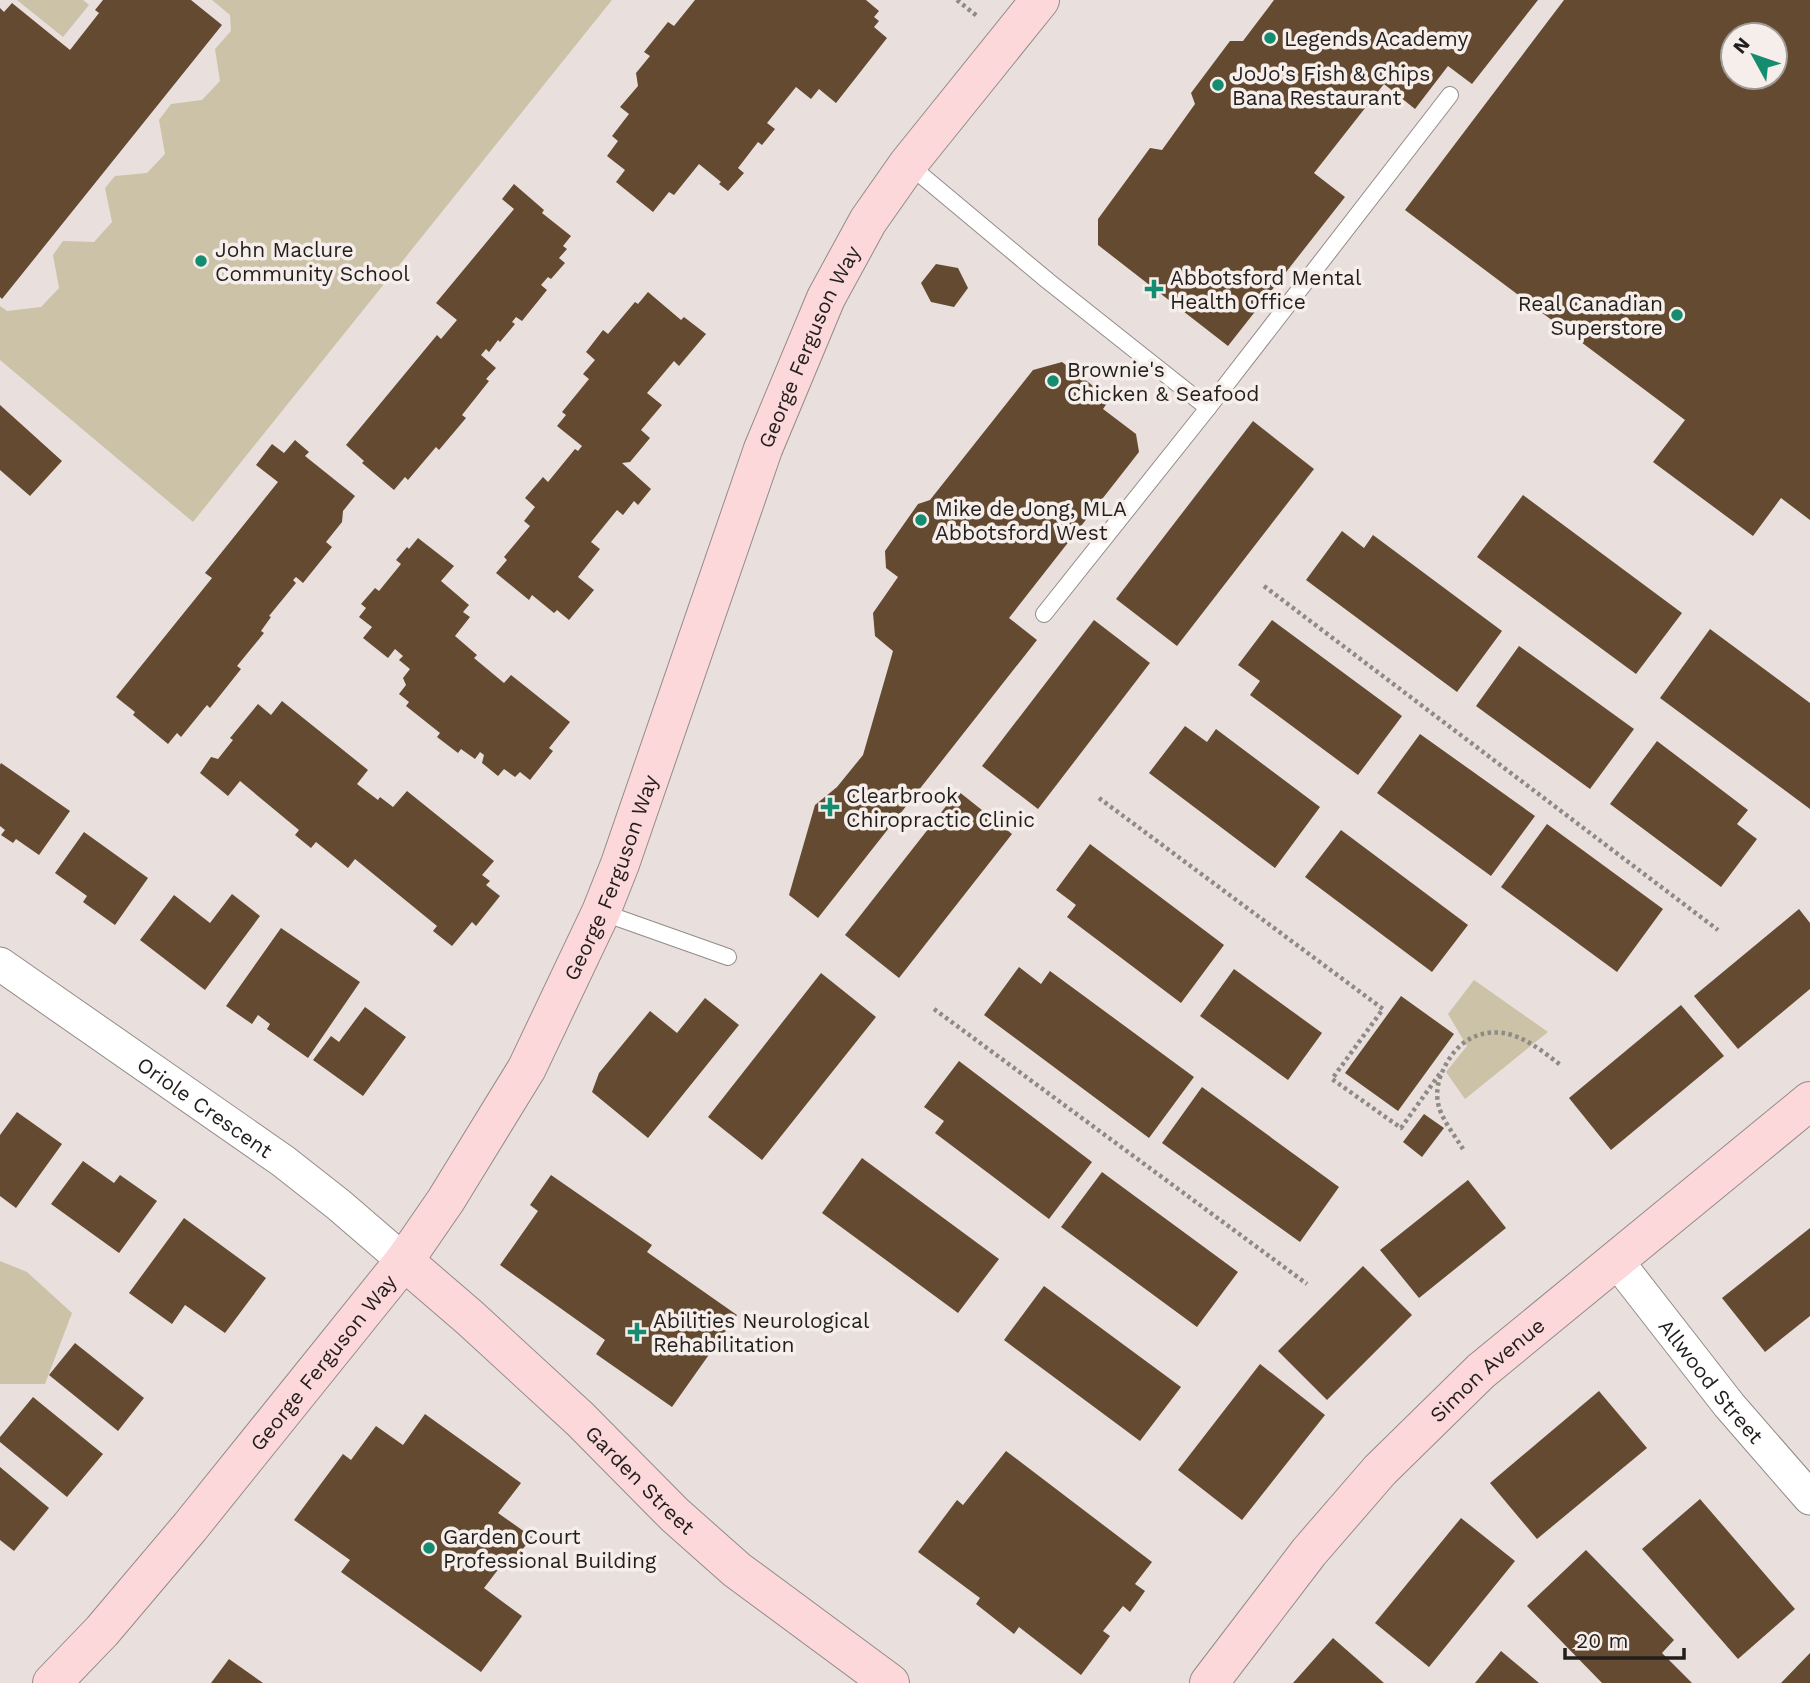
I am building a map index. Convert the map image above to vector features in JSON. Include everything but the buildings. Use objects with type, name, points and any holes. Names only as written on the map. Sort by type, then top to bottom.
[{"type":"main road","name":"George Ferguson Way","points":[[52,1683],[102,1631],[190,1527],[404,1261],[446,1200],[527,1068],[601,912],[620,864],[763,449],[826,298],[868,221],[908,163],[1041,0]]},
{"type":"main road","name":"Simon Avenue","points":[[1209,1683],[1309,1552],[1380,1470],[1481,1371],[1810,1101]]},
{"type":"main road","name":"Garden Street","points":[[404,1261],[470,1317],[570,1409],[675,1515],[737,1570],[890,1683]]},
{"type":"street","name":"Oriole Crescent","points":[[0,964],[283,1161],[404,1261]]},
{"type":"street","name":"Allwood Street","points":[[1616,1261],[1729,1405],[1810,1498]]},
{"type":"lane","points":[[1044,614],[1208,408],[1450,95]]},
{"type":"lane","points":[[908,163],[1048,281],[1208,408]]},
{"type":"lane","points":[[601,912],[728,957]]},
{"type":"path","points":[[1264,586],[1718,930]]},
{"type":"path","points":[[1099,798],[1383,1009],[1332,1079],[1401,1128],[1453,1052],[1471,1036],[1494,1032],[1512,1035],[1534,1046],[1562,1066]]},
{"type":"path","points":[[934,1009],[1307,1284]]},
{"type":"path","points":[[1441,1072],[1437,1092],[1439,1107],[1463,1149]]},
{"type":"shaded area","points":[[17,0],[83,0],[89,5],[63,37]]},
{"type":"shaded area","name":"John Maclure Community School","points":[[212,0],[612,0],[193,522],[0,360],[0,306],[7,311],[41,307],[59,288],[53,255],[63,241],[94,242],[112,222],[105,188],[115,176],[147,173],[165,154],[159,120],[171,104],[202,100],[220,81],[215,49],[231,31],[230,15]]},
{"type":"shaded area","points":[[1474,980],[1548,1032],[1465,1099],[1446,1072],[1467,1046],[1448,1014]]},
{"type":"shaded area","points":[[0,1261],[27,1272],[72,1313],[45,1384],[0,1384]]},
{"type":"place","name":"Legends Academy","points":[[1270,38]]},
{"type":"place","name":"JoJo's Fish & Chips Bana Restaurant","points":[[1218,85]]},
{"type":"place","name":"John Maclure Community School","points":[[201,261]]},
{"type":"place","name":"Abbotsford Mental Health Office","points":[[1154,289]]},
{"type":"place","name":"Real Canadian Superstore","points":[[1677,315]]},
{"type":"place","name":"Brownie's Chicken & Seafood","points":[[1053,381]]},
{"type":"place","name":"Mike de Jong, MLA Abbotsford West","points":[[921,520]]},
{"type":"place","name":"Clearbrook Chiropractic Clinic","points":[[830,807]]},
{"type":"place","name":"Abilities Neurological Rehabilitation","points":[[637,1332]]},
{"type":"place","name":"Garden Court Professional Building","points":[[429,1548]]}]
